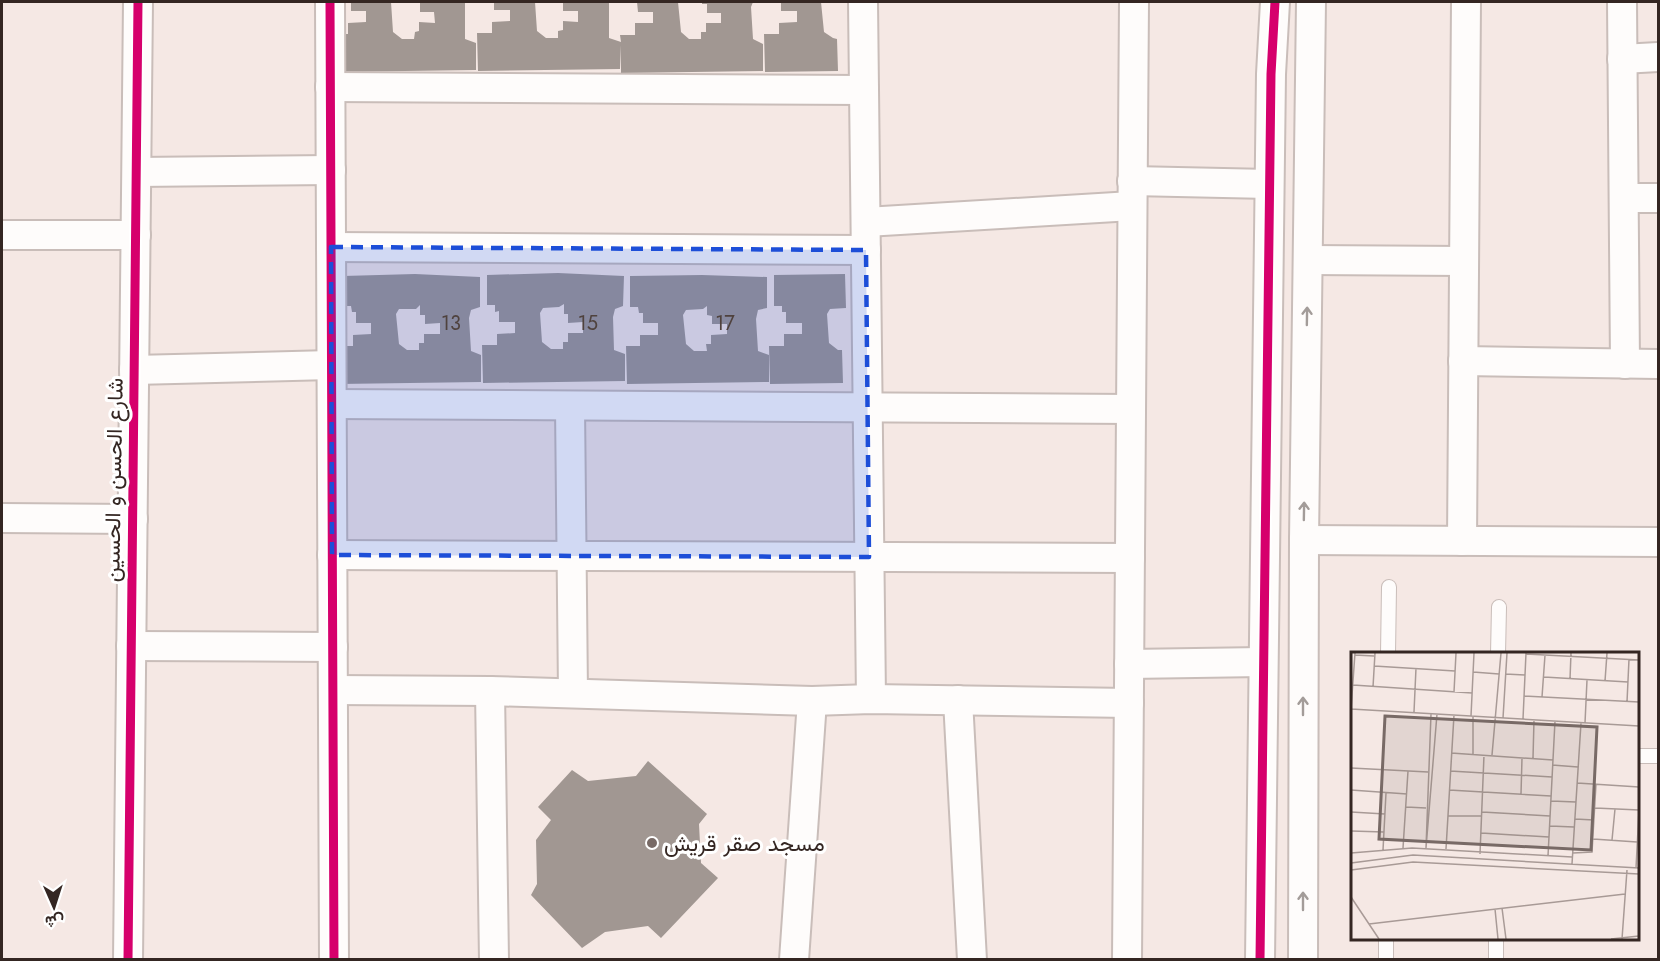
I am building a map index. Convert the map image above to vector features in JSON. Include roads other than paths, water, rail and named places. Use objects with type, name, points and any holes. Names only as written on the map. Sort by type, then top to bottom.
[{"type":"street","name":"شارع الحسن و الحسين","points":[[128,960],[138,2]]},
{"type":"street","points":[[330,2],[334,960]]},
{"type":"street","points":[[863,2],[871,699]]},
{"type":"street","points":[[1127,960],[1134,2]]},
{"type":"street","points":[[1260,960],[1270,74],[1275,2]]},
{"type":"street","points":[[1303,960],[1304,540],[1311,2]]},
{"type":"street","points":[[1462,541],[1466,2]]},
{"type":"street","points":[[1622,2],[1625,364]]},
{"type":"street","points":[[1622,58],[1659,57]]},
{"type":"street","points":[[1270,74],[1310,75]]},
{"type":"street","points":[[330,87],[864,90]]},
{"type":"street","points":[[137,172],[331,170]]},
{"type":"street","points":[[331,247],[866,236],[1132,194],[1269,184]]},
{"type":"street","points":[[1624,198],[1659,198]]},
{"type":"street","points":[[2,235],[136,235]]},
{"type":"street","points":[[1308,260],[1464,261]]},
{"type":"street","points":[[1463,361],[1659,364]]},
{"type":"street","points":[[134,370],[331,365]]},
{"type":"street","points":[[332,404],[1131,409]]},
{"type":"street","points":[[570,406],[573,693]]},
{"type":"street","points":[[2,518],[133,519]]},
{"type":"street","points":[[1304,540],[1659,542]]},
{"type":"street","points":[[332,555],[1130,558]]},
{"type":"street","points":[[131,646],[333,647]]},
{"type":"street","points":[[1129,664],[1263,662]]},
{"type":"street","points":[[333,690],[490,691],[812,701],[871,699],[1129,703]]},
{"type":"street","points":[[490,691],[494,960]]},
{"type":"street","points":[[958,700],[972,960]]},
{"type":"street","points":[[794,960],[812,701]]},
{"type":"lane","points":[[1388,652],[1389,587]]},
{"type":"lane","points":[[1498,652],[1499,607]]},
{"type":"lane","points":[[1639,756],[1659,756]]},
{"type":"lane","points":[[1386,940],[1386,960]]},
{"type":"lane","points":[[1496,940],[1496,960]]},
{"type":"place","name":"مسجد صقر قريش","points":[[652,843]]}]
